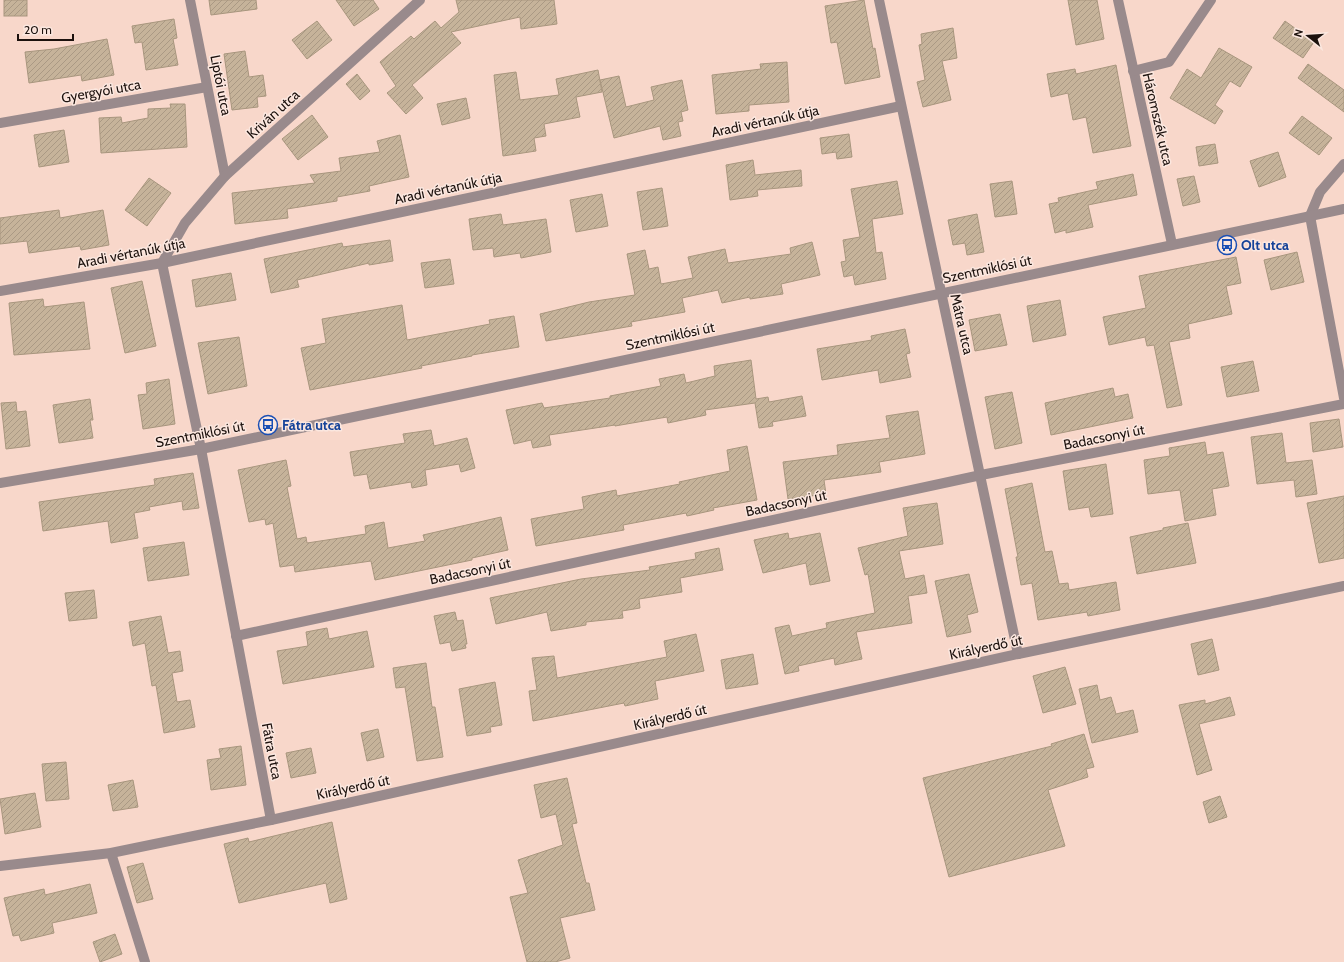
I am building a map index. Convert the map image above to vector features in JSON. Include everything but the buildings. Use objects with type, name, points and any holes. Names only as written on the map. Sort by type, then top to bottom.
[{"type":"street","name":"Liptói utca","points":[[190,0],[225,176]]},
{"type":"street","name":"Kriván utca","points":[[162,263],[185,223],[225,176],[420,0]]},
{"type":"street","name":"Mátra utca","points":[[879,0],[940,294],[981,475],[1018,654]]},
{"type":"street","name":"Háromszék utca","points":[[1118,0],[1172,244]]},
{"type":"street","points":[[1133,71],[1169,62],[1211,0]]},
{"type":"street","name":"Gyergyói utca","points":[[0,123],[207,87]]},
{"type":"street","name":"Aradi vértanúk útja","points":[[0,291],[162,263],[901,106]]},
{"type":"street","points":[[1344,164],[1320,192],[1310,216],[1344,398]]},
{"type":"street","name":"Szentmiklósi út","points":[[0,483],[201,449],[1344,209]]},
{"type":"street","name":"Fátra utca","points":[[162,263],[201,449],[271,820]]},
{"type":"street","name":"Badacsonyi út","points":[[236,636],[981,475],[1344,404]]},
{"type":"street","name":"Királyerdő út","points":[[0,866],[111,853],[271,820],[1018,654],[1344,586]]},
{"type":"street","points":[[111,853],[145,962]]},
{"type":"place","name":"Olt utca","points":[[1227,245]]},
{"type":"place","name":"Fátra utca","points":[[268,425]]}]
